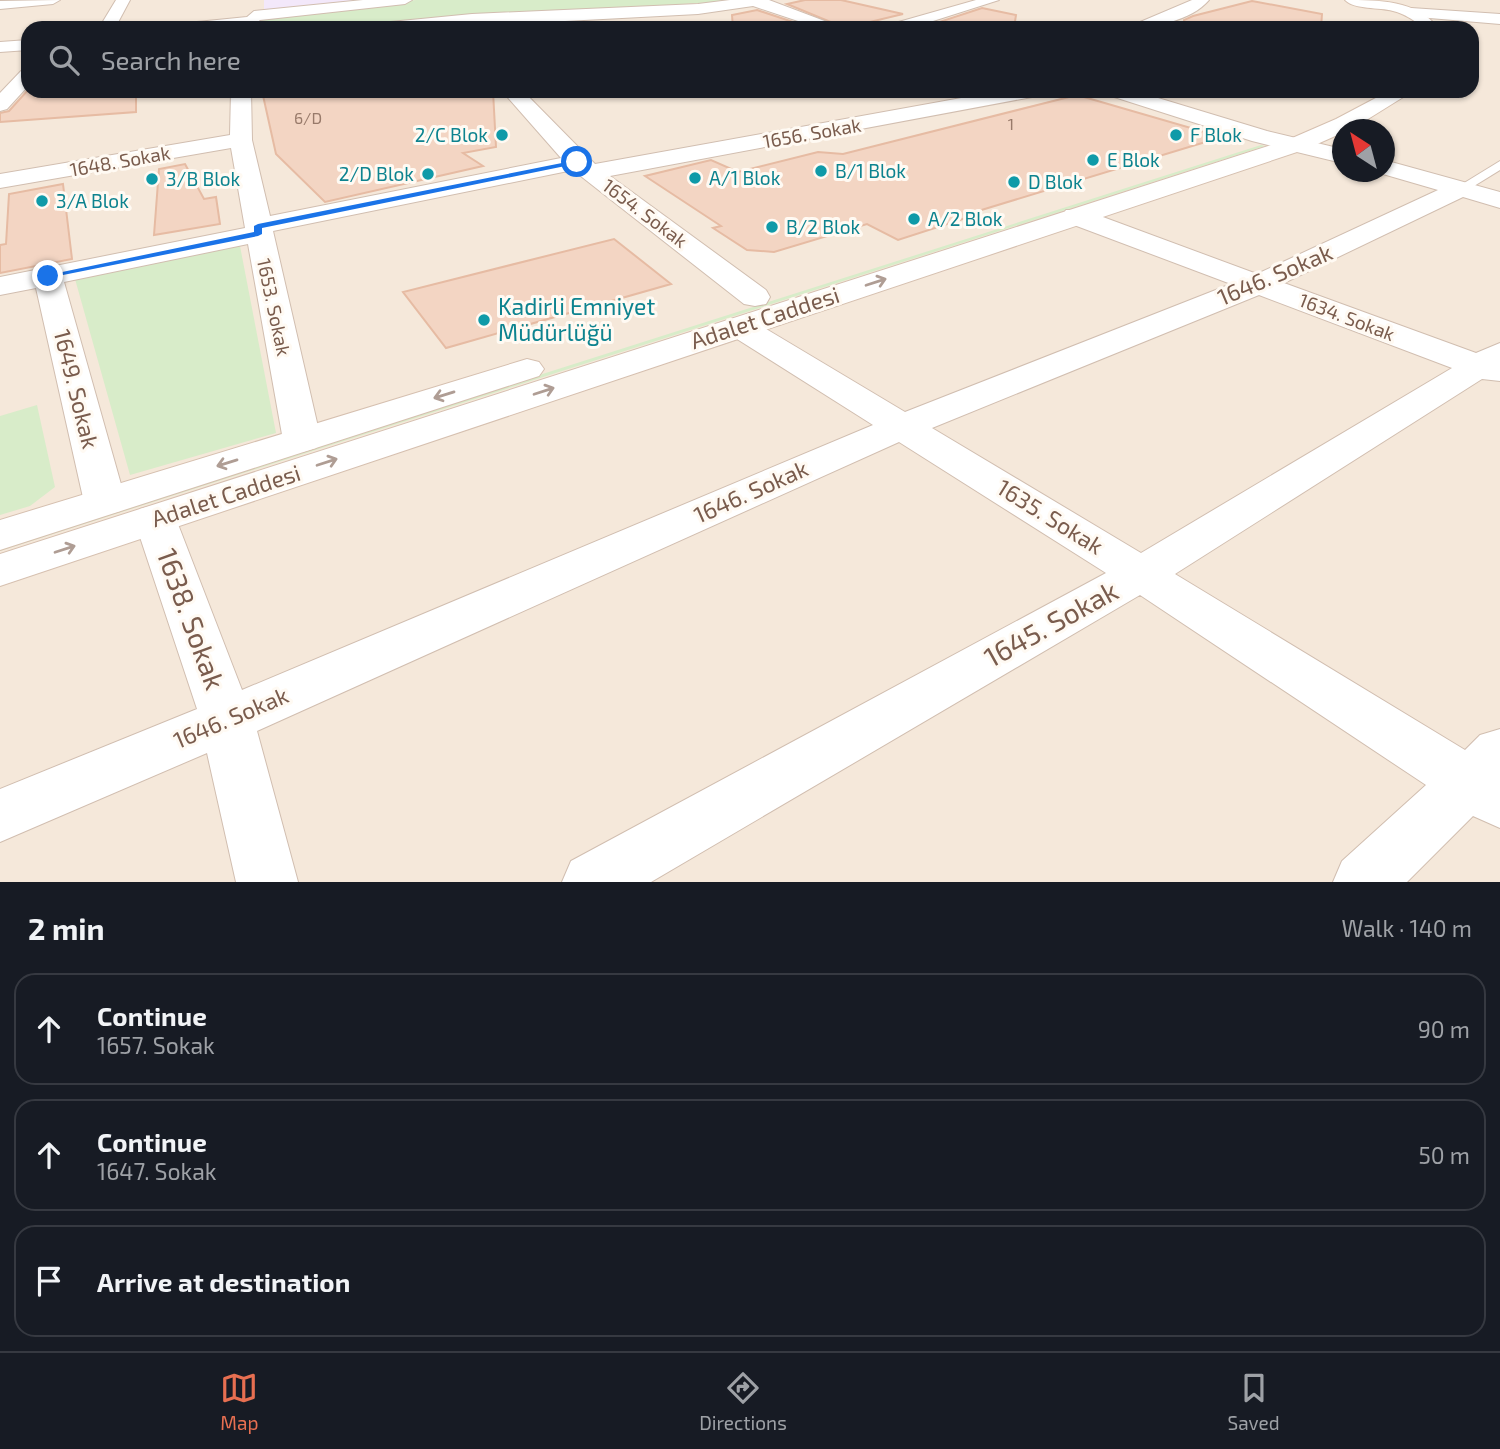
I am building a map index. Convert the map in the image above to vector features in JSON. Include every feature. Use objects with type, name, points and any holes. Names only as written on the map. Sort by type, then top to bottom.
[{"type":"street","points":[[0,5],[53,0]]},
{"type":"street","points":[[111,21],[123,0]]},
{"type":"street","points":[[226,21],[368,2],[405,0]]},
{"type":"street","points":[[924,21],[992,0]]},
{"type":"street","points":[[1154,21],[1189,9],[1202,0]]},
{"type":"street","points":[[1335,0],[1393,12],[1410,20],[1500,19]]},
{"type":"street","points":[[1352,0],[1410,20]]},
{"type":"street","points":[[452,21],[685,10],[758,1],[815,21]]},
{"type":"street","points":[[0,47],[21,46]]},
{"type":"street","points":[[0,105],[21,82]]},
{"type":"street","name":"1653. Sokak","points":[[240,98],[241,140],[302,440]]},
{"type":"street","name":"1654. Sokak","points":[[519,98],[584,167],[748,312]]},
{"type":"street","name":"1656. Sokak","points":[[0,286],[258,230],[584,167],[991,98]]},
{"type":"street","points":[[1138,98],[1260,136],[1332,153]]},
{"type":"street","points":[[0,535],[302,440],[748,312],[1304,122],[1354,98]]},
{"type":"street","name":"Adalet Caddesi","points":[[0,570],[155,519],[748,312],[1074,216],[1298,144],[1368,112],[1391,98]]},
{"type":"street","name":"1648. Sokak","points":[[0,181],[241,140]]},
{"type":"street","points":[[1395,170],[1481,194]]},
{"type":"street","name":"1646. Sokak","points":[[0,816],[903,426],[1481,194]]},
{"type":"street","name":"1634. Sokak","points":[[1074,216],[1259,284],[1493,364]]},
{"type":"street","name":"1649. Sokak","points":[[48,276],[105,502]]},
{"type":"street","name":"1635. Sokak","points":[[748,312],[903,426],[1141,574],[1489,779]]},
{"type":"street","name":"1645. Sokak","points":[[593,882],[1141,574],[1493,364]]},
{"type":"street","name":"1638. Sokak","points":[[155,519],[227,720],[267,882]]},
{"type":"street","points":[[1364,882],[1489,779]]},
{"type":"lane","name":"1646. Sokak","points":[[1481,194],[1500,165]]},
{"type":"shaded area","points":[[0,0],[1500,0],[1500,882],[0,882]]},
{"type":"shaded area","points":[[264,0],[357,0],[357,1],[264,11]]},
{"type":"green space","points":[[416,0],[748,0],[428,21],[262,21],[262,17]]},
{"type":"green space","points":[[1261,145],[1265,146],[0,551],[0,547]]},
{"type":"green space","points":[[240,246],[276,433],[130,475],[75,279]]},
{"type":"green space","points":[[37,405],[55,487],[30,506],[0,515],[0,416]]},
{"type":"building","points":[[805,0],[841,0],[903,14],[874,21],[828,21],[787,4]]},
{"type":"building","points":[[1252,1],[1322,14],[1322,21],[1184,21],[1193,16]]},
{"type":"building","points":[[982,8],[1016,15],[1015,21],[942,21]]},
{"type":"building","points":[[757,10],[790,21],[732,21],[732,15]]},
{"type":"building","points":[[21,98],[136,98],[136,112],[0,122],[0,113],[9,111]]},
{"type":"building","points":[[264,98],[493,98],[496,147],[463,153],[483,166],[325,202],[276,154]]},
{"type":"building","points":[[1065,98],[1087,98],[1222,137],[965,215],[969,217],[898,240],[867,224],[774,252],[747,250],[713,228],[721,226],[645,176],[711,160],[738,172],[818,152],[843,154]]},
{"type":"building","points":[[185,164],[204,199],[216,197],[220,224],[154,235],[159,169]]},
{"type":"building","points":[[63,184],[72,259],[0,273],[0,245],[6,244],[9,194]]},
{"type":"building","name":"Kadirli Emniyet Müdürlüğü","points":[[614,239],[671,284],[446,348],[403,292]]},
{"type":"place","name":"2/C Blok","points":[[502,135]]},
{"type":"place","name":"F Blok","points":[[1176,135]]},
{"type":"place","name":"E Blok","points":[[1093,160]]},
{"type":"place","name":"B/1 Blok","points":[[821,171]]},
{"type":"place","name":"2/D Blok","points":[[428,174]]},
{"type":"place","name":"A/1 Blok","points":[[695,178]]},
{"type":"place","name":"3/B Blok","points":[[152,179]]},
{"type":"place","name":"D Blok","points":[[1014,182]]},
{"type":"place","name":"3/A Blok","points":[[42,201]]},
{"type":"place","name":"A/2 Blok","points":[[914,219]]},
{"type":"place","name":"B/2 Blok","points":[[772,227]]},
{"type":"place","name":"Kadirli Emniyet Müdürlüğü","points":[[484,320]]},
{"type":"route","points":[[48,276],[258,234],[258,226],[577,162]]}]
